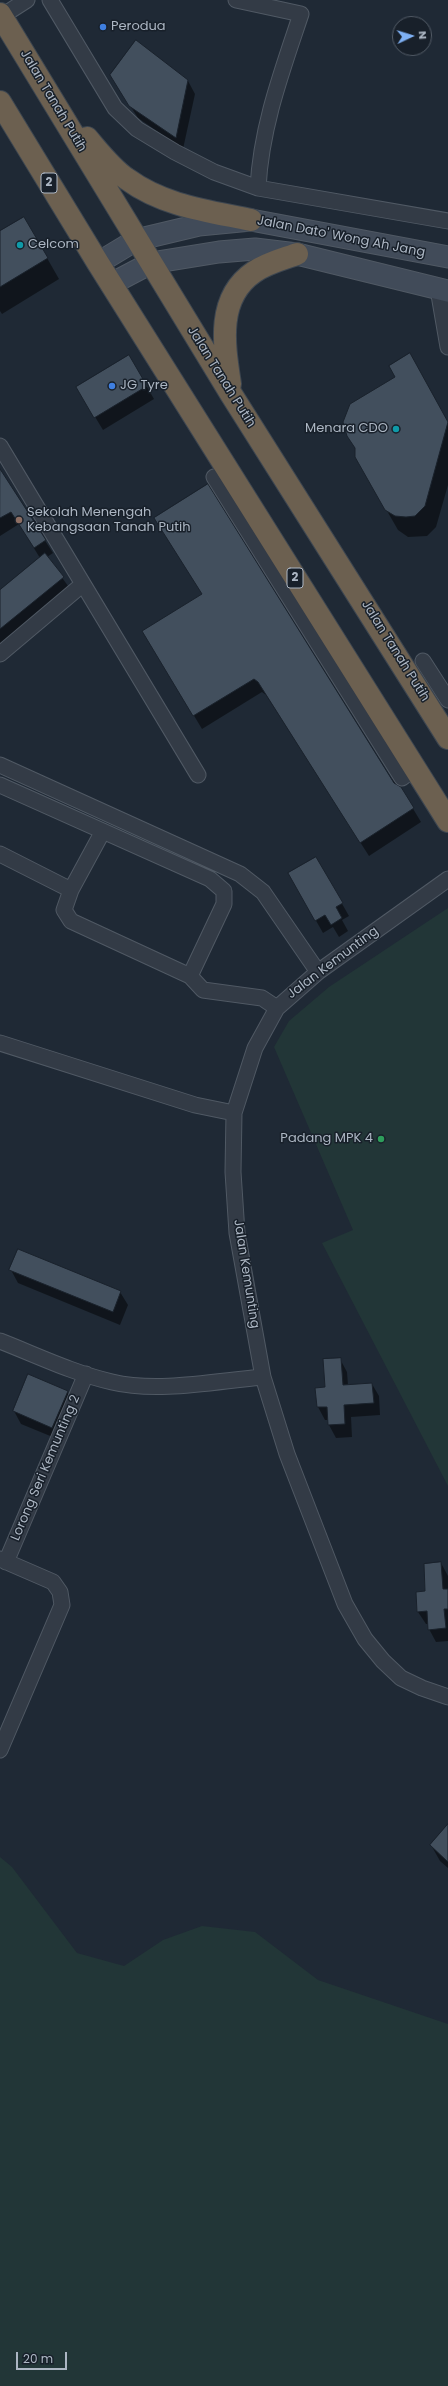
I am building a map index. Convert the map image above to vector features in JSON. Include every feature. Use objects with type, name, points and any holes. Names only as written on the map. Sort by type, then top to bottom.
[{"type":"highway","name":"Jalan Tanah Putih","points":[[1,15],[136,240],[231,394],[448,738]]},
{"type":"highway","points":[[52,98],[105,158],[126,179],[152,194],[179,205],[251,220]]},
{"type":"highway","name":"2","points":[[0,102],[408,774],[448,821]]},
{"type":"highway","points":[[231,394],[224,333],[225,317],[234,296],[244,281],[254,271],[297,254]]},
{"type":"main road","name":"Jalan Dato' Wong Ah Jang","points":[[98,263],[136,240],[199,225],[251,220],[448,257]]},
{"type":"main road","name":"Jalan Dato' Wong Ah Jang","points":[[111,284],[151,263],[219,252],[255,249],[297,254],[443,290]]},
{"type":"street","points":[[1,15],[27,0]]},
{"type":"street","points":[[50,0],[115,108],[137,129],[214,172],[258,188],[448,221]]},
{"type":"street","points":[[236,0],[301,14],[274,96],[262,147],[258,188]]},
{"type":"street","points":[[443,290],[448,347]]},
{"type":"street","points":[[0,446],[198,775]]},
{"type":"street","points":[[214,477],[408,774]]},
{"type":"street","points":[[0,654],[83,584]]},
{"type":"street","points":[[423,661],[448,700]]},
{"type":"street","points":[[0,765],[240,874],[263,892],[318,972]]},
{"type":"street","points":[[0,785],[210,879],[224,892],[224,904],[190,976]]},
{"type":"street","points":[[103,831],[71,890],[64,910],[71,921],[190,976],[203,990],[262,998],[277,1008]]},
{"type":"street","points":[[0,854],[71,890]]},
{"type":"street","name":"Jalan Kemunting","points":[[448,879],[318,972],[277,1008],[255,1048],[234,1113],[234,1172],[237,1233],[263,1377],[287,1454],[348,1610],[365,1639],[383,1661],[401,1678],[448,1698]]},
{"type":"street","points":[[0,1043],[195,1105],[234,1113]]},
{"type":"street","points":[[0,1341],[86,1374],[112,1382],[137,1385],[182,1385],[263,1377]]},
{"type":"street","name":"Lorong Seri Kemunting 2","points":[[3,1560],[86,1374]]},
{"type":"street","points":[[0,1750],[62,1605],[60,1592],[53,1582],[3,1560]]},
{"type":"green space","name":"Padang MPK 4","points":[[448,908],[448,1486],[322,1243],[353,1230],[274,1047],[289,1021],[329,987]]},
{"type":"green space","points":[[0,1857],[12,1867],[77,1953],[124,1966],[163,1940],[202,1926],[255,1932],[318,1980],[448,2024],[448,2386],[0,2386]]},
{"type":"building","points":[[136,40],[188,80],[176,138],[129,106],[110,75]]},
{"type":"building","name":"Celcom","points":[[24,217],[48,258],[0,287],[0,231]]},
{"type":"building","name":"Menara CDO","points":[[410,353],[448,422],[425,506],[415,516],[406,517],[395,516],[385,510],[355,457],[355,448],[347,436],[343,422],[350,404],[395,377],[389,366]]},
{"type":"building","name":"JG Tyre","points":[[129,355],[147,386],[94,418],[76,387]]},
{"type":"building","points":[[0,469],[46,540],[34,548],[11,512],[0,518]]},
{"type":"building","points":[[208,484],[394,783],[401,787],[414,808],[360,843],[258,682],[254,679],[193,716],[142,631],[202,594],[154,518]]},
{"type":"building","points":[[45,553],[64,577],[0,629],[0,590]]},
{"type":"building","points":[[316,857],[343,903],[336,907],[342,918],[331,925],[325,915],[315,921],[288,873]]},
{"type":"building","points":[[18,1249],[121,1291],[113,1312],[9,1270]]},
{"type":"building","points":[[341,1358],[343,1385],[372,1383],[374,1403],[344,1405],[345,1424],[328,1425],[327,1407],[317,1407],[315,1388],[325,1387],[323,1359]]},
{"type":"building","points":[[28,1374],[68,1391],[52,1428],[13,1411]]},
{"type":"building","points":[[441,1562],[443,1589],[448,1589],[448,1609],[444,1609],[446,1628],[428,1630],[427,1611],[417,1612],[416,1592],[425,1591],[424,1564]]},
{"type":"building","points":[[448,1824],[448,1862],[430,1845]]},
{"type":"place","name":"Perodua","points":[[103,27]]},
{"type":"place","name":"Celcom","points":[[20,245]]},
{"type":"place","name":"JG Tyre","points":[[112,386]]},
{"type":"place","name":"Menara CDO","points":[[396,429]]},
{"type":"place","name":"Sekolah Menengah Kebangsaan Tanah Putih","points":[[19,520]]},
{"type":"place","name":"Padang MPK 4","points":[[381,1139]]}]
